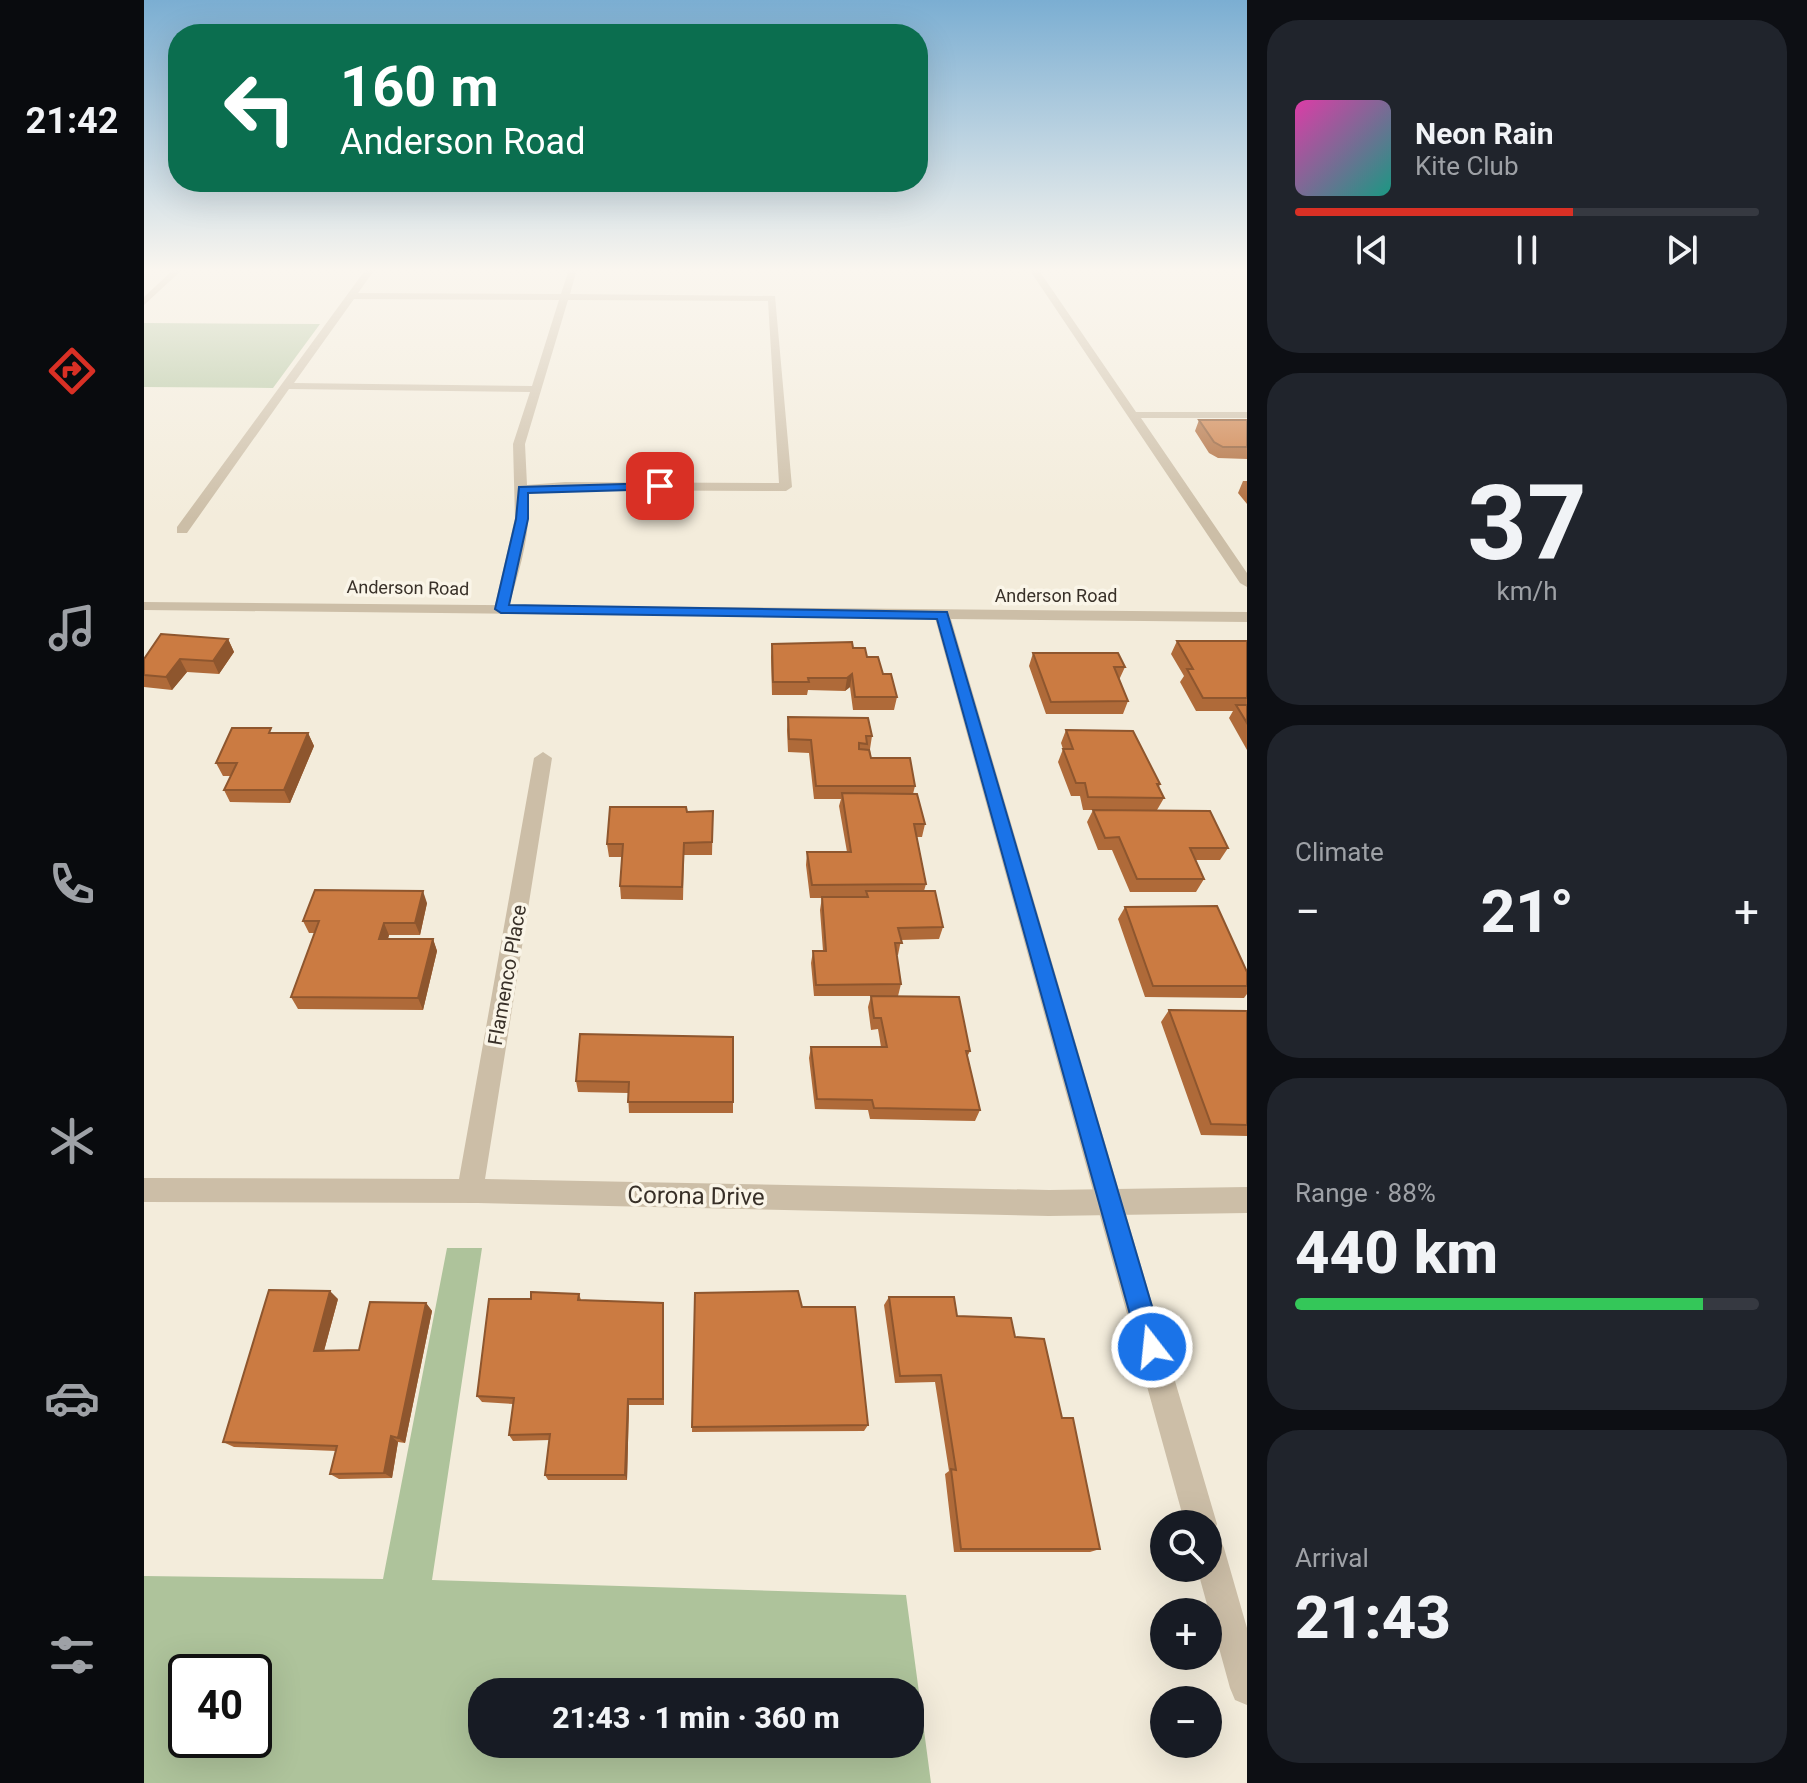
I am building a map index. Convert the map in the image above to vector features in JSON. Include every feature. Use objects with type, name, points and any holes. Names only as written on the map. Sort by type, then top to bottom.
[{"type":"street","points":[[182,530],[312,352]]},
{"type":"street","points":[[501,609],[522,519],[523,489],[517,457],[547,352]]},
{"type":"street","points":[[523,489],[786,487],[776,352]]},
{"type":"street","points":[[1089,352],[1247,583]]},
{"type":"street","points":[[288,386],[536,389]]},
{"type":"street","points":[[1132,415],[1247,415]]},
{"type":"street","name":"Anderson Road","points":[[144,606],[1247,617]]},
{"type":"street","points":[[942,615],[1197,1510]]},
{"type":"street","name":"Flamenco Place","points":[[470,1191],[543,758]]},
{"type":"street","name":"Corona Drive","points":[[144,1190],[470,1191],[1049,1203],[1247,1200]]},
{"type":"street","points":[[1217,1582],[1247,1688]]},
{"type":"green space","points":[[144,352],[299,352],[273,388],[144,387]]},
{"type":"green space","points":[[447,1248],[482,1248],[432,1580],[906,1595],[917,1678],[468,1678],[468,1758],[924,1758],[924,1730],[931,1783],[144,1783],[144,1576],[383,1579]]},
{"type":"building","points":[[1199,420],[1247,420],[1247,447],[1223,447],[1214,442]]},
{"type":"building","points":[[161,634],[228,639],[213,661],[180,659],[166,677],[144,675],[144,659]]},
{"type":"building","points":[[1177,641],[1247,641],[1247,698],[1203,698],[1187,669],[1193,669]]},
{"type":"building","points":[[852,642],[853,648],[865,648],[867,657],[878,657],[883,674],[891,674],[897,697],[855,697],[852,674],[847,678],[808,678],[809,682],[773,682],[772,644]]},
{"type":"building","points":[[1033,653],[1118,653],[1125,667],[1114,667],[1128,701],[1051,702]]},
{"type":"building","points":[[1236,705],[1247,705],[1247,723]]},
{"type":"building","points":[[788,717],[868,718],[872,736],[866,736],[867,744],[859,743],[859,749],[869,750],[871,758],[910,758],[915,786],[816,786],[811,740],[789,739]]},
{"type":"building","points":[[232,728],[271,728],[269,733],[308,733],[284,790],[224,790],[237,763],[216,763]]},
{"type":"building","points":[[1066,730],[1133,731],[1164,798],[1088,797],[1085,783],[1076,783],[1063,749],[1073,749]]},
{"type":"building","points":[[842,793],[917,794],[925,824],[914,824],[926,884],[812,885],[807,852],[851,852]]},
{"type":"building","points":[[610,807],[686,807],[687,812],[713,811],[712,842],[684,843],[682,887],[620,886],[623,844],[607,844]]},
{"type":"building","points":[[1093,810],[1210,811],[1228,848],[1190,848],[1204,879],[1137,879],[1119,837],[1105,838]]},
{"type":"building","points":[[315,890],[423,891],[415,923],[384,923],[379,939],[433,939],[418,998],[291,997],[319,921],[303,921]]},
{"type":"building","points":[[866,891],[935,891],[943,927],[898,928],[902,943],[895,943],[901,984],[816,985],[813,951],[826,951],[822,897],[868,897]]},
{"type":"building","points":[[1217,906],[1247,972],[1247,986],[1153,986],[1125,907]]},
{"type":"building","points":[[871,996],[959,997],[970,1051],[966,1051],[980,1110],[874,1108],[872,1100],[817,1099],[811,1047],[887,1047],[881,1018],[874,1018]]},
{"type":"building","points":[[1169,1010],[1247,1011],[1247,1125],[1211,1124]]},
{"type":"building","points":[[580,1034],[733,1037],[733,1102],[628,1102],[629,1082],[576,1081]]},
{"type":"building","points":[[269,1290],[330,1291],[314,1351],[359,1350],[370,1302],[426,1303],[398,1438],[391,1436],[384,1473],[330,1474],[337,1446],[223,1442]]},
{"type":"building","points":[[798,1291],[802,1307],[855,1307],[868,1425],[692,1427],[695,1293]]},
{"type":"building","points":[[531,1292],[579,1294],[578,1300],[663,1303],[663,1399],[628,1399],[625,1475],[545,1475],[550,1434],[509,1435],[514,1398],[477,1396],[489,1299],[531,1299]]},
{"type":"building","points":[[889,1297],[954,1297],[957,1316],[1011,1318],[1015,1337],[1044,1339],[1062,1418],[1073,1418],[1100,1549],[961,1549],[951,1469],[956,1470],[941,1375],[900,1376]]},
{"type":"route","points":[[660,486],[523,489],[522,519],[501,609],[942,615],[1152,1347]]}]
